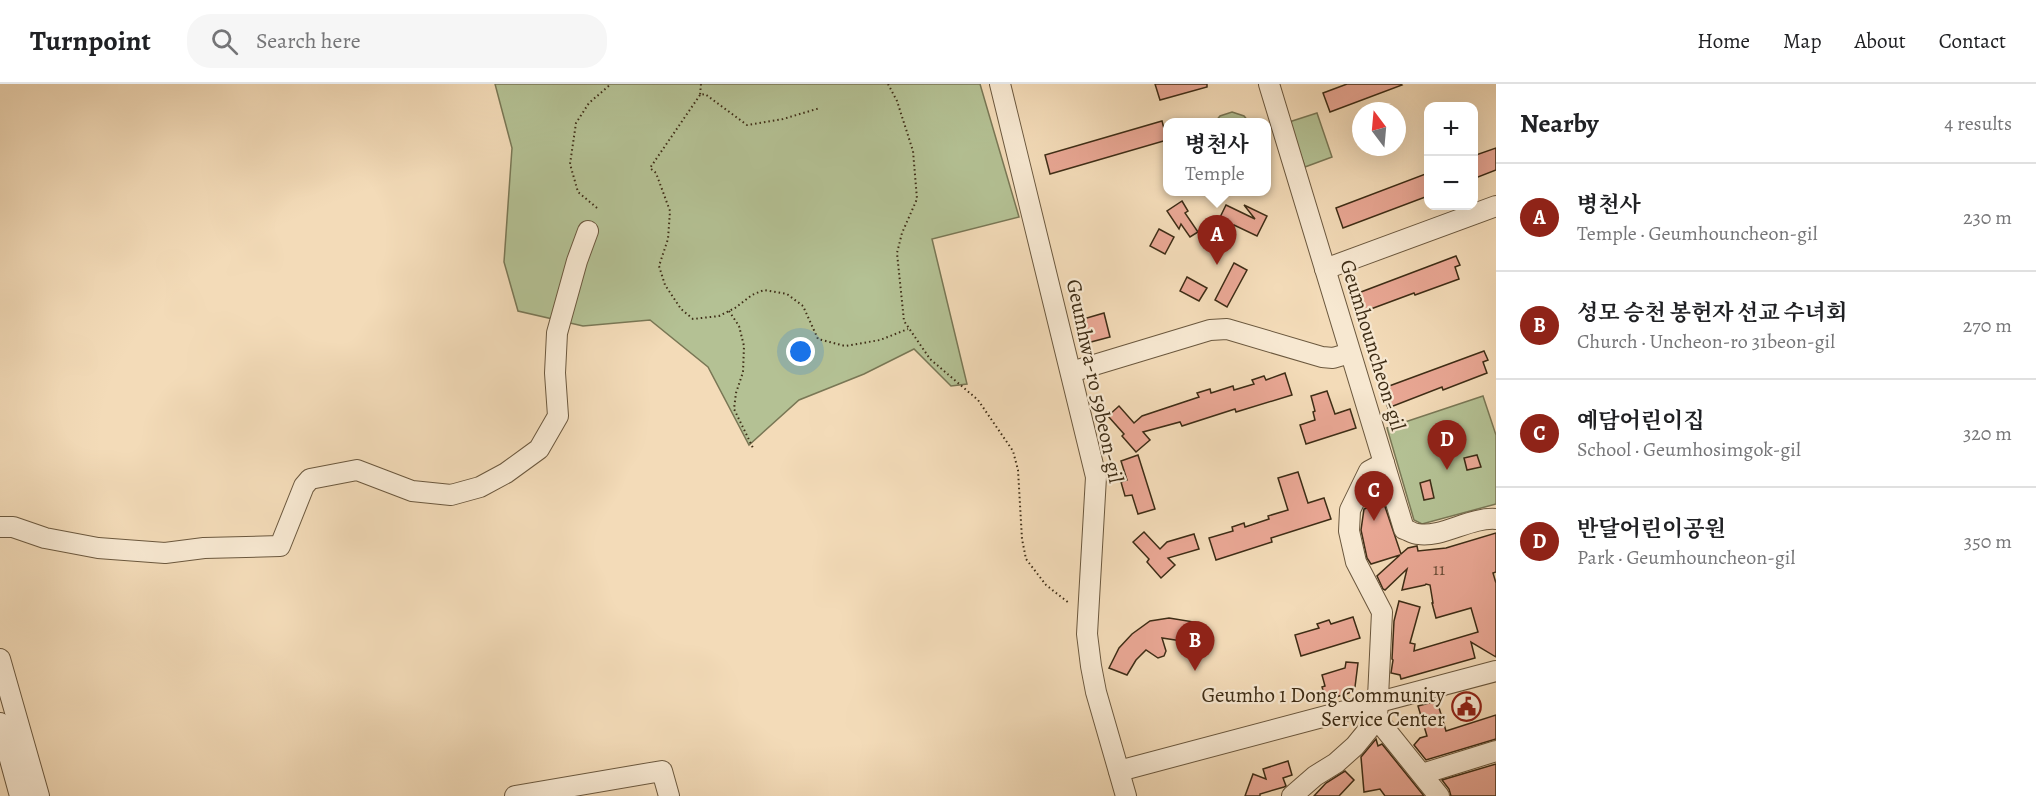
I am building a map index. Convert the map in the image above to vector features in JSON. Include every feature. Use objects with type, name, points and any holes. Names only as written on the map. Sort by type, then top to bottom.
[{"type":"street","name":"Geumhwa-ro 59beon-gil","points":[[1000,84],[1096,477],[1087,634],[1096,692],[1126,796]]},
{"type":"street","name":"Geumhouncheon-gil","points":[[1269,84],[1404,529],[1418,534],[1486,518],[1496,519]]},
{"type":"street","points":[[1325,268],[1496,206]]},
{"type":"street","points":[[0,527],[13,527],[45,538],[98,548],[165,554],[204,548],[280,546],[304,486],[310,479],[357,470],[412,491],[451,495],[480,487],[539,449],[558,416],[555,373],[557,333],[577,261],[588,231]]},
{"type":"street","points":[[1071,372],[1210,330],[1227,329],[1322,357],[1333,358],[1350,353]]},
{"type":"street","points":[[1292,796],[1355,746],[1377,711],[1382,612],[1356,562],[1349,531],[1350,510],[1369,471],[1384,463]]},
{"type":"street","points":[[0,659],[39,796]]},
{"type":"street","points":[[1119,771],[1377,711],[1496,671]]},
{"type":"street","points":[[1377,711],[1438,796]]},
{"type":"street","points":[[0,723],[20,796]]},
{"type":"street","points":[[1422,774],[1496,751]]},
{"type":"street","points":[[515,796],[662,771],[669,796]]},
{"type":"path","points":[[597,208],[578,192],[570,164],[572,146],[576,123],[589,103],[611,84]]},
{"type":"path","points":[[701,84],[700,94],[650,168],[656,173],[670,211],[668,238],[659,266],[665,285],[681,309],[693,319],[719,316],[744,299],[764,290],[787,294],[803,306],[818,339],[845,346],[880,340],[908,329]]},
{"type":"path","points":[[888,84],[897,101],[913,151],[917,199],[902,233],[897,253],[904,321],[930,359],[978,400],[1013,451],[1018,470],[1022,539],[1026,559],[1046,585],[1069,603]]},
{"type":"path","points":[[700,94],[705,94],[747,125],[783,119],[819,108]]},
{"type":"path","points":[[729,311],[739,326],[744,346],[743,372],[734,408],[753,448]]},
{"type":"green space","points":[[495,84],[980,84],[1019,217],[932,239],[967,384],[951,386],[914,349],[864,374],[799,400],[749,445],[708,367],[650,320],[583,326],[518,311],[504,262],[512,148]]},
{"type":"green space","points":[[1232,112],[1246,118],[1218,118]]},
{"type":"green space","points":[[1317,113],[1332,157],[1305,167],[1289,122]]},
{"type":"green space","points":[[1483,396],[1496,435],[1496,504],[1422,524],[1414,520],[1387,428]]},
{"type":"building","points":[[1155,84],[1207,84],[1207,87],[1160,100]]},
{"type":"building","points":[[1347,84],[1402,85],[1330,112],[1323,93]]},
{"type":"building","points":[[1162,121],[1163,141],[1050,174],[1045,155]]},
{"type":"building","points":[[1496,148],[1496,170],[1478,177],[1478,154]]},
{"type":"building","points":[[1424,175],[1424,198],[1343,228],[1336,208]]},
{"type":"building","points":[[1182,201],[1188,211],[1185,213],[1198,232],[1190,237],[1181,224],[1179,229],[1167,211]]},
{"type":"building","points":[[1226,205],[1255,219],[1244,205],[1267,216],[1257,236],[1234,225],[1222,248],[1208,242]]},
{"type":"building","points":[[1159,229],[1174,237],[1165,254],[1150,246]]},
{"type":"building","points":[[1456,256],[1460,265],[1455,267],[1459,279],[1360,313],[1353,295]]},
{"type":"building","points":[[1234,263],[1247,270],[1227,307],[1215,300]]},
{"type":"building","points":[[1187,277],[1207,288],[1199,301],[1180,291]]},
{"type":"building","points":[[1104,313],[1110,337],[1087,343],[1080,320]]},
{"type":"building","points":[[1484,351],[1488,360],[1483,362],[1487,373],[1388,408],[1381,389]]},
{"type":"building","points":[[1285,373],[1292,395],[1236,412],[1235,409],[1182,426],[1180,422],[1143,432],[1150,440],[1136,452],[1108,416],[1119,406],[1134,423],[1142,416],[1199,397],[1197,393],[1210,389],[1211,393],[1233,386],[1234,390],[1254,384],[1252,380],[1264,376],[1266,380]]},
{"type":"building","points":[[1327,391],[1335,414],[1350,409],[1356,428],[1306,444],[1300,425],[1315,420],[1311,396]]},
{"type":"building","points":[[1138,455],[1155,509],[1138,514],[1132,495],[1125,496],[1121,482],[1127,480],[1121,461]]},
{"type":"building","points":[[1477,455],[1481,467],[1467,470],[1464,458]]},
{"type":"building","points":[[1298,472],[1308,503],[1324,498],[1331,519],[1271,538],[1272,542],[1216,560],[1209,538],[1233,531],[1232,527],[1244,523],[1245,527],[1288,510],[1278,478]]},
{"type":"building","points":[[1430,480],[1434,498],[1424,500],[1420,483]]},
{"type":"building","points":[[1377,483],[1401,554],[1408,548],[1417,546],[1418,551],[1446,548],[1496,533],[1496,572],[1493,573],[1496,583],[1496,657],[1471,642],[1475,658],[1401,679],[1400,675],[1391,673],[1394,621],[1399,601],[1420,607],[1410,643],[1415,644],[1414,651],[1478,632],[1471,608],[1436,618],[1430,585],[1402,590],[1407,569],[1385,590],[1383,589],[1377,576],[1400,555],[1371,564],[1367,558],[1361,530],[1364,509],[1376,505],[1372,493]]},
{"type":"building","points":[[1144,532],[1160,549],[1167,542],[1194,534],[1199,549],[1168,558],[1175,565],[1161,578],[1147,562],[1149,559],[1133,542]]},
{"type":"building","points":[[1353,617],[1360,638],[1301,656],[1295,635],[1319,628],[1317,624],[1329,620],[1331,624]]},
{"type":"building","points":[[1169,618],[1194,622],[1188,642],[1162,638],[1166,651],[1164,656],[1158,658],[1146,650],[1136,660],[1127,675],[1109,668],[1119,648],[1132,634],[1150,621]]},
{"type":"building","points":[[1346,662],[1358,663],[1355,687],[1349,693],[1326,700],[1322,687],[1325,686],[1322,675],[1345,668]]},
{"type":"building","points":[[1437,701],[1446,731],[1496,715],[1496,739],[1426,760],[1414,745],[1420,738],[1427,736],[1418,706]]},
{"type":"building","points":[[1376,739],[1378,746],[1382,744],[1424,796],[1385,796],[1380,789],[1364,792],[1361,757]]},
{"type":"building","points":[[1288,761],[1292,775],[1283,778],[1286,786],[1260,794],[1260,796],[1245,796],[1253,774],[1266,779],[1263,769]]},
{"type":"building","points":[[1496,764],[1496,796],[1451,796],[1442,780]]},
{"type":"building","points":[[1345,771],[1354,780],[1339,796],[1314,796],[1326,783]]},
{"type":"place","name":"병천사","points":[[1217,265]]},
{"type":"place","name":"반달어린이공원","points":[[1447,470]]},
{"type":"place","name":"예담어린이집","points":[[1374,521]]},
{"type":"place","name":"성모 승천 봉헌자 선교 수녀회","points":[[1195,671]]},
{"type":"place","name":"Geumho 1 Dong Community Service Center","points":[[1466,707]]}]
